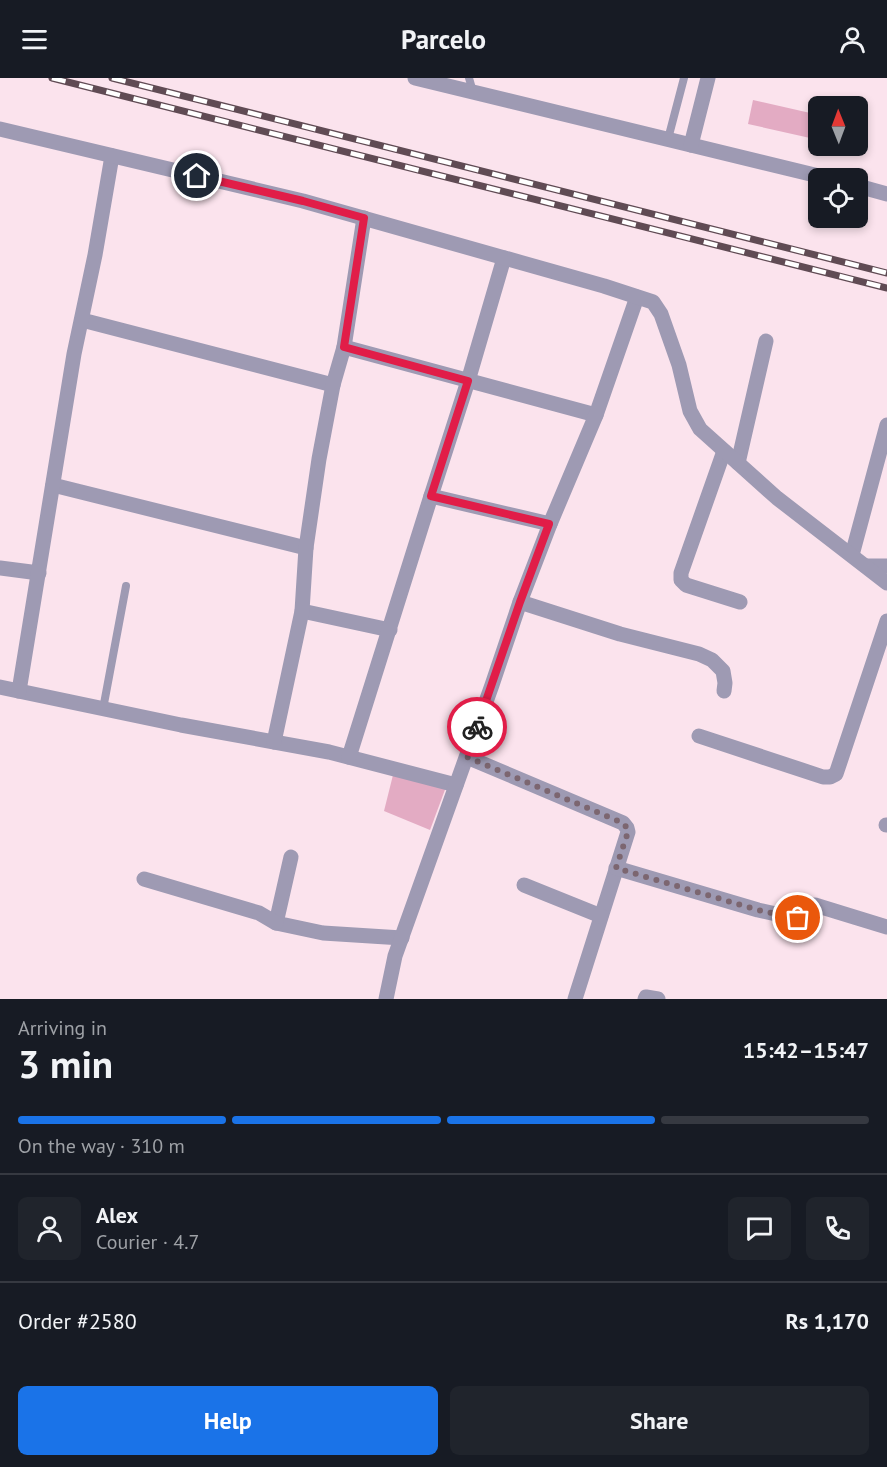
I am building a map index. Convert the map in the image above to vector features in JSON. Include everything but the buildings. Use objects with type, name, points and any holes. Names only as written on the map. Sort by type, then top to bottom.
[{"type":"street","points":[[415,78],[471,85],[668,139],[808,173]]},
{"type":"street","points":[[691,145],[708,78]]},
{"type":"street","points":[[0,129],[303,201],[653,302],[661,314],[679,365],[690,411],[700,429],[777,498],[887,583]]},
{"type":"street","points":[[19,691],[74,354],[95,255],[112,156]]},
{"type":"street","points":[[868,189],[887,194]]},
{"type":"street","points":[[274,742],[302,610],[306,548],[319,459],[333,385],[344,347],[364,218]]},
{"type":"street","points":[[349,757],[468,381],[504,258]]},
{"type":"street","points":[[386,999],[395,956],[520,602],[549,524],[596,415],[637,297]]},
{"type":"street","points":[[82,320],[333,385]]},
{"type":"street","points":[[738,463],[766,341]]},
{"type":"street","points":[[344,347],[596,415]]},
{"type":"street","points":[[852,555],[887,425]]},
{"type":"street","points":[[724,451],[681,573],[681,580],[686,585],[740,602]]},
{"type":"street","points":[[53,485],[306,548]]},
{"type":"street","points":[[431,496],[549,524]]},
{"type":"street","points":[[866,566],[887,566]]},
{"type":"street","points":[[0,568],[39,573]]},
{"type":"street","points":[[520,602],[620,634],[699,654],[712,660],[723,671],[724,691]]},
{"type":"street","points":[[302,610],[390,630]]},
{"type":"street","points":[[699,736],[823,777],[836,774],[887,621]]},
{"type":"street","points":[[0,687],[181,725],[328,752],[456,785]]},
{"type":"street","points":[[467,757],[623,823],[627,828],[628,832],[575,999]]},
{"type":"street","points":[[276,923],[291,857]]},
{"type":"street","points":[[616,868],[758,910],[794,918],[798,918],[810,906],[815,905],[887,927]]},
{"type":"street","points":[[144,879],[259,914],[276,923],[323,933],[402,938]]},
{"type":"street","points":[[524,885],[601,916]]},
{"type":"street","points":[[645,999],[652,997],[658,999]]},
{"type":"lane","points":[[668,139],[684,78]]},
{"type":"lane","points":[[103,709],[126,586]]},
{"type":"railway","points":[[52,78],[887,288]]},
{"type":"railway","points":[[112,78],[887,273]]},
{"type":"way so far","points":[[477,727],[467,757],[623,823],[628,832],[616,868],[758,910],[798,918]]},
{"type":"route","points":[[197,176],[364,218],[344,347],[468,381],[431,496],[549,524],[477,727]]}]
